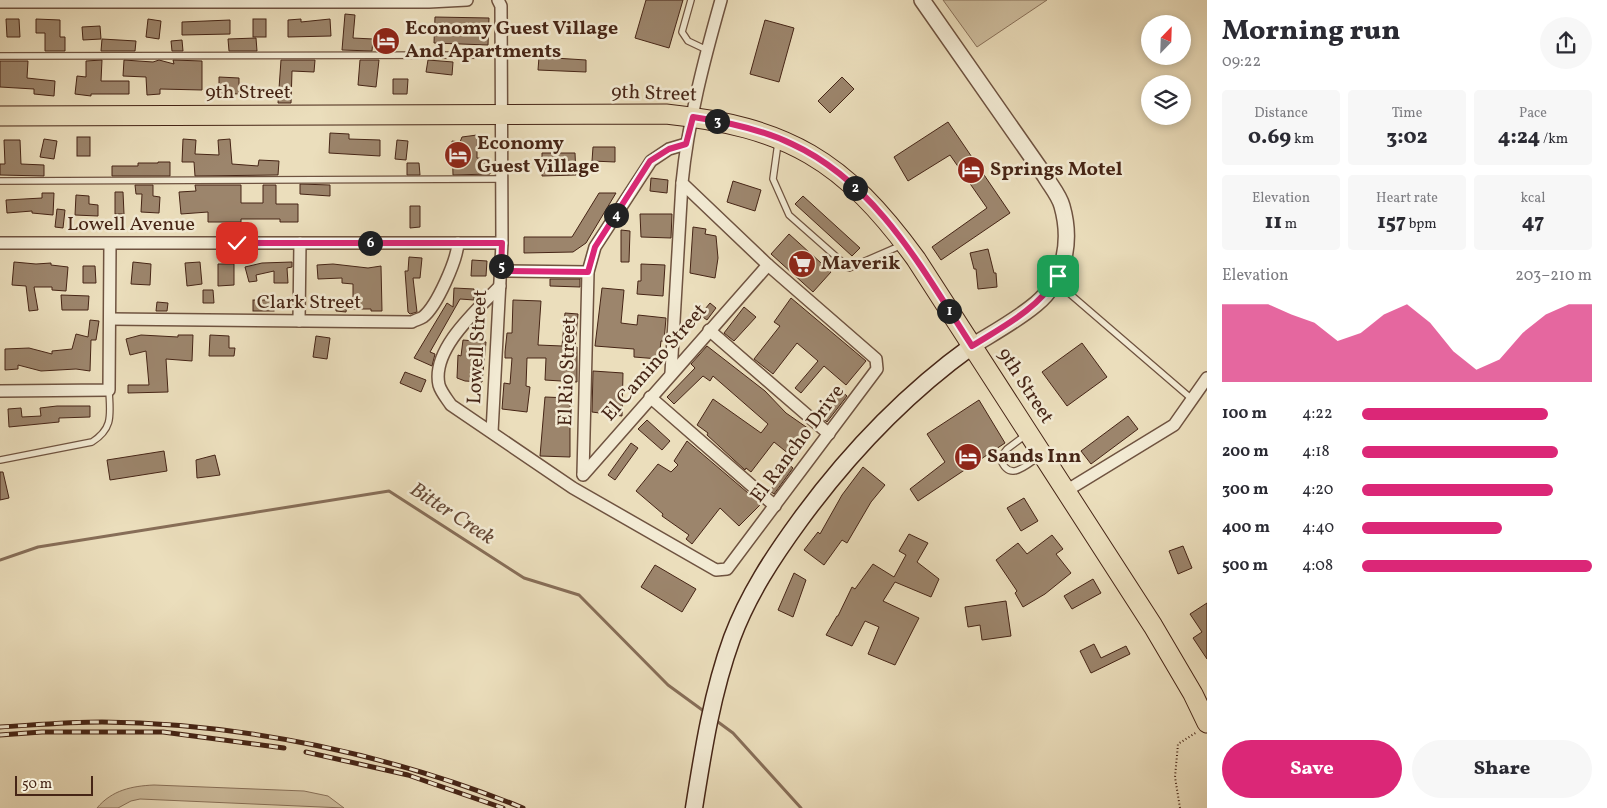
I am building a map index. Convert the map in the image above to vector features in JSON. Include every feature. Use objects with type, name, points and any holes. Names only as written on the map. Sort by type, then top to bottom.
[{"type":"main road","name":"9th Street","points":[[0,116],[666,114],[722,121],[794,144],[850,182],[872,204],[905,244],[1153,626],[1193,694],[1203,727]]},
{"type":"main road","points":[[694,808],[712,707],[732,637],[764,571],[804,514],[845,461],[900,403],[938,371],[972,346]]},
{"type":"street","points":[[0,2],[467,0]]},
{"type":"street","name":"Lowell Street","points":[[492,432],[502,243],[501,6],[498,0]]},
{"type":"street","points":[[671,372],[686,144],[707,50],[721,0]]},
{"type":"street","points":[[922,0],[1045,176],[1062,204],[1067,230],[1065,256],[1050,291],[1036,305],[972,346]]},
{"type":"street","name":"El Rio Street","points":[[583,474],[588,272],[595,247],[650,161],[669,149],[686,144]]},
{"type":"street","name":"El Rancho Drive","points":[[500,286],[453,337],[443,357],[438,374],[439,387],[451,404],[573,488],[716,570],[727,569],[877,369],[876,359],[768,265],[682,183]]},
{"type":"street","name":"Clark Street","points":[[110,319],[412,322],[424,316],[437,298],[457,254],[458,242]]},
{"type":"street","name":"Lowell Avenue","points":[[0,243],[502,243]]},
{"type":"street","points":[[298,322],[300,243]]},
{"type":"street","points":[[0,391],[109,390],[110,244]]},
{"type":"street","name":"El Camino Street","points":[[573,488],[671,372],[768,265]]},
{"type":"street","points":[[501,271],[588,272]]},
{"type":"street","points":[[709,330],[829,434]]},
{"type":"street","points":[[1066,491],[1174,425],[1207,378]]},
{"type":"street","points":[[650,397],[775,506]]},
{"type":"lane","points":[[691,0],[682,32],[688,41],[707,50]]},
{"type":"lane","points":[[0,56],[501,55]]},
{"type":"lane","points":[[779,138],[773,178],[789,215],[848,268],[905,244]]},
{"type":"lane","points":[[0,181],[502,179]]},
{"type":"lane","points":[[1055,281],[1193,400]]},
{"type":"lane","points":[[0,460],[92,442],[103,435],[110,422],[109,390]]},
{"type":"lane","points":[[1029,433],[1007,449],[1000,458],[1003,467],[1009,471],[1017,471],[1042,455]]},
{"type":"path","points":[[1180,808],[1175,777],[1178,744],[1203,727]]},
{"type":"shaded area","points":[[943,0],[1047,0],[977,47]]},
{"type":"shaded area","points":[[138,786],[304,791],[328,796],[344,808],[140,799],[131,801],[118,808],[97,808],[109,797],[123,790]]},
{"type":"building","points":[[646,0],[683,0],[669,48],[635,38]]},
{"type":"building","points":[[345,14],[355,15],[353,38],[373,39],[372,51],[342,50]]},
{"type":"building","points":[[435,17],[489,18],[488,45],[434,43]]},
{"type":"building","points":[[6,19],[19,19],[20,37],[7,37]]},
{"type":"building","points":[[36,19],[60,20],[60,37],[65,37],[65,51],[45,51],[45,33],[36,33]]},
{"type":"building","points":[[148,19],[161,21],[159,39],[146,37]]},
{"type":"building","points":[[253,19],[266,19],[266,37],[253,37]]},
{"type":"building","points":[[301,19],[301,22],[330,19],[331,36],[288,37],[288,20]]},
{"type":"building","points":[[230,20],[230,34],[182,35],[182,22]]},
{"type":"building","points":[[765,20],[794,28],[779,82],[750,74]]},
{"type":"building","points":[[100,26],[101,39],[83,40],[82,27]]},
{"type":"building","points":[[256,38],[257,51],[229,51],[228,39]]},
{"type":"building","points":[[102,39],[136,41],[135,51],[101,51]]},
{"type":"building","points":[[182,40],[183,51],[172,51],[171,41]]},
{"type":"building","points":[[539,57],[586,60],[586,72],[538,70]]},
{"type":"building","points":[[102,60],[101,81],[129,81],[129,94],[91,94],[91,96],[75,94],[77,76],[86,77],[86,61]]},
{"type":"building","points":[[124,60],[153,62],[159,60],[174,64],[173,60],[202,61],[202,90],[160,89],[160,94],[147,95],[146,77],[123,76]]},
{"type":"building","points":[[281,60],[315,60],[314,72],[292,71],[291,103],[278,103]]},
{"type":"building","points":[[360,60],[379,60],[376,87],[358,85]]},
{"type":"building","points":[[428,60],[453,62],[452,75],[426,72]]},
{"type":"building","points":[[0,61],[28,61],[27,78],[55,81],[54,96],[34,94],[34,89],[0,87]]},
{"type":"building","points":[[219,77],[239,78],[239,94],[219,93]]},
{"type":"building","points":[[842,77],[854,89],[830,113],[818,101]]},
{"type":"building","points":[[393,79],[408,79],[407,94],[393,94]]},
{"type":"building","name":"Springs Motel","points":[[948,122],[1010,213],[941,260],[932,247],[987,208],[950,155],[908,181],[894,157]]},
{"type":"building","points":[[330,133],[349,134],[349,139],[380,140],[380,156],[329,153]]},
{"type":"building","name":"Economy Guest Village","points":[[477,135],[477,158],[489,159],[490,174],[453,175],[452,141],[460,142],[462,137]]},
{"type":"building","points":[[77,137],[90,137],[90,156],[77,156]]},
{"type":"building","points":[[44,139],[57,141],[54,159],[40,157]]},
{"type":"building","points":[[183,139],[196,140],[195,154],[219,155],[218,140],[230,139],[232,164],[258,166],[259,160],[279,161],[278,175],[195,176],[194,162],[182,162]]},
{"type":"building","points":[[4,140],[20,140],[21,164],[44,165],[44,176],[0,175],[0,164],[5,164]]},
{"type":"building","points":[[397,140],[408,141],[406,160],[395,159]]},
{"type":"building","points":[[593,147],[615,147],[615,162],[592,161]]},
{"type":"building","points":[[542,153],[575,153],[576,175],[542,176]]},
{"type":"building","points":[[170,162],[170,176],[112,176],[112,166],[138,166],[138,163]]},
{"type":"building","points":[[407,163],[419,163],[420,175],[407,175]]},
{"type":"building","points":[[651,178],[668,180],[667,193],[650,191]]},
{"type":"building","points":[[733,181],[761,190],[755,211],[727,202]]},
{"type":"building","points":[[300,184],[330,185],[330,196],[300,194]]},
{"type":"building","points":[[135,185],[153,185],[153,196],[160,197],[159,213],[141,212],[142,194],[136,194]]},
{"type":"building","points":[[195,185],[241,185],[241,203],[263,203],[263,185],[276,185],[276,204],[298,204],[298,222],[280,222],[280,219],[241,219],[241,222],[208,222],[208,212],[181,214],[179,192],[196,191]]},
{"type":"building","points":[[115,192],[123,192],[124,214],[115,214]]},
{"type":"building","points":[[42,193],[54,193],[53,215],[32,213],[32,211],[7,213],[6,200],[42,198]]},
{"type":"building","points":[[599,193],[616,193],[586,243],[573,252],[524,253],[524,237],[572,237]]},
{"type":"building","points":[[76,195],[89,196],[89,204],[98,205],[98,216],[75,215]]},
{"type":"building","name":"Maverik","points":[[803,196],[860,248],[852,256],[795,204]]},
{"type":"building","points":[[410,206],[420,206],[420,227],[410,228]]},
{"type":"building","points":[[57,209],[65,210],[63,228],[55,227]]},
{"type":"building","points":[[640,214],[672,214],[671,238],[641,237]]},
{"type":"building","points":[[693,227],[706,229],[705,234],[716,236],[718,258],[715,278],[690,273]]},
{"type":"building","points":[[621,230],[630,231],[629,262],[621,262]]},
{"type":"building","name":"Maverik","points":[[789,234],[831,272],[813,292],[771,254]]},
{"type":"building","points":[[988,249],[994,273],[996,273],[997,287],[978,289],[976,269],[974,269],[970,253]]},
{"type":"building","points":[[409,257],[422,258],[420,278],[413,278],[417,312],[410,314],[408,312],[405,271],[408,271]]},
{"type":"building","points":[[472,260],[487,261],[486,276],[471,276]]},
{"type":"building","points":[[14,262],[51,263],[51,265],[68,267],[66,291],[52,290],[52,287],[34,287],[38,310],[29,311],[26,286],[12,285]]},
{"type":"building","points":[[133,262],[151,264],[150,285],[131,284]]},
{"type":"building","points":[[200,262],[202,284],[187,286],[185,263]]},
{"type":"building","points":[[292,262],[292,267],[287,268],[288,283],[274,283],[274,271],[256,275],[257,281],[249,282],[245,267],[262,263]]},
{"type":"building","points":[[218,264],[234,264],[234,285],[218,286]]},
{"type":"building","points":[[333,264],[368,268],[381,266],[382,311],[353,309],[353,284],[342,283],[342,278],[318,279],[317,265]]},
{"type":"building","points":[[641,264],[665,265],[663,296],[637,294],[638,281],[641,281]]},
{"type":"building","points":[[83,266],[95,266],[96,283],[83,283]]},
{"type":"building","points":[[550,279],[580,279],[580,287],[550,286]]},
{"type":"building","points":[[454,288],[474,289],[474,300],[460,299],[430,352],[435,354],[432,366],[414,358],[447,303],[453,307]]},
{"type":"building","points":[[602,288],[624,290],[621,323],[637,325],[638,315],[666,318],[664,341],[661,341],[659,359],[634,357],[634,349],[595,346]]},
{"type":"building","points":[[203,290],[213,290],[214,303],[203,303]]},
{"type":"building","points":[[61,295],[89,296],[88,310],[62,310]]},
{"type":"building","points":[[791,298],[866,361],[846,385],[824,366],[801,393],[795,388],[818,361],[797,343],[773,374],[754,359],[780,326],[774,322]]},
{"type":"building","points":[[253,300],[274,300],[274,311],[253,311]]},
{"type":"building","points":[[513,300],[541,301],[538,345],[562,346],[565,313],[578,314],[575,347],[577,347],[577,382],[545,380],[546,358],[527,358],[526,386],[530,387],[527,412],[502,409],[504,383],[510,384],[512,358],[505,358],[505,352],[507,333],[512,333]]},
{"type":"building","points":[[157,302],[168,303],[167,311],[156,311]]},
{"type":"building","points":[[336,302],[347,303],[346,312],[336,311]]},
{"type":"building","points":[[710,303],[716,308],[707,320],[700,315]]},
{"type":"building","points":[[744,307],[756,317],[734,341],[724,333]]},
{"type":"building","points":[[90,320],[99,321],[96,340],[91,340],[90,371],[76,369],[41,371],[18,365],[18,369],[5,370],[5,349],[29,348],[52,354],[52,351],[72,349],[76,334],[88,337]]},
{"type":"building","points":[[141,335],[178,337],[178,335],[193,335],[192,361],[166,359],[168,392],[128,393],[128,385],[149,385],[146,351],[130,355],[126,339]]},
{"type":"building","points":[[210,335],[229,336],[229,348],[235,348],[234,356],[209,356]]},
{"type":"building","points":[[316,336],[330,338],[327,359],[313,357]]},
{"type":"building","points":[[463,340],[486,342],[482,382],[465,381],[457,378],[458,355],[461,356]]},
{"type":"building","points":[[1082,343],[1107,377],[1067,406],[1042,372]]},
{"type":"building","points":[[707,346],[765,391],[786,413],[809,429],[789,454],[774,442],[751,472],[746,468],[745,470],[707,435],[708,433],[697,425],[713,399],[761,433],[768,424],[713,376],[710,381],[703,376],[674,404],[667,397],[695,368],[691,364]]},
{"type":"building","points":[[593,371],[623,373],[622,416],[592,412]]},
{"type":"building","points":[[405,372],[426,380],[421,392],[400,383]]},
{"type":"building","points":[[841,391],[847,396],[827,422],[821,417]]},
{"type":"building","points":[[545,397],[570,398],[570,457],[540,456]]},
{"type":"building","points":[[979,400],[1005,443],[918,501],[910,489],[945,462],[927,434]]},
{"type":"building","points":[[90,406],[90,417],[59,418],[59,422],[9,427],[8,409],[21,408],[22,417],[41,416],[40,408]]},
{"type":"building","points":[[1128,416],[1138,429],[1091,464],[1081,451]]},
{"type":"building","points":[[647,420],[670,441],[662,450],[638,429]]},
{"type":"building","points":[[687,441],[761,504],[739,526],[720,508],[692,544],[686,539],[689,535],[662,516],[663,514],[636,491],[658,464],[671,472],[678,465],[674,461]]},
{"type":"building","points":[[631,443],[638,448],[615,480],[608,475]]},
{"type":"building","points":[[164,451],[167,471],[110,480],[107,460]]},
{"type":"building","points":[[215,455],[220,475],[197,478],[196,460]]},
{"type":"building","points":[[788,464],[793,468],[774,494],[770,491]]},
{"type":"building","points":[[863,467],[885,485],[871,502],[847,543],[842,540],[824,565],[804,550],[818,532],[820,534],[842,495]]},
{"type":"building","points":[[0,472],[3,472],[9,498],[0,500]]},
{"type":"building","points":[[1024,498],[1038,521],[1021,531],[1007,508]]},
{"type":"building","points":[[909,534],[928,543],[917,562],[939,579],[931,597],[895,582],[883,601],[919,618],[895,665],[868,654],[879,627],[865,621],[852,646],[826,635],[838,616],[852,587],[855,589],[873,564],[894,577],[906,555],[899,551]]},
{"type":"building","points":[[1052,535],[1063,549],[1056,554],[1071,573],[1045,594],[1023,607],[1015,593],[1017,591],[996,560],[1018,543],[1027,554]]},
{"type":"building","points":[[1183,546],[1192,568],[1178,574],[1169,551]]},
{"type":"building","points":[[655,565],[696,589],[682,612],[641,587]]},
{"type":"building","points":[[794,573],[806,580],[793,617],[778,610]]},
{"type":"building","points":[[1093,579],[1101,593],[1072,609],[1064,596]]},
{"type":"building","points":[[1006,601],[1011,636],[982,640],[980,625],[968,627],[965,607]]},
{"type":"building","points":[[1207,603],[1207,659],[1193,638],[1202,632],[1190,614]]},
{"type":"building","points":[[1094,644],[1101,658],[1126,646],[1130,654],[1091,673],[1080,651]]},
{"type":"waterway","name":"Bitter Creek","points":[[0,560],[38,547],[389,491],[524,578],[579,595],[668,685],[705,712]]},
{"type":"waterway","name":"Bitter Creek","points":[[714,719],[733,733],[801,808]]},
{"type":"railway","points":[[0,727],[102,722],[209,728],[263,736],[317,745],[422,772],[523,808]]},
{"type":"railway","points":[[0,735],[42,732],[163,732],[284,748]]},
{"type":"railway","points":[[306,752],[408,775],[503,808]]},
{"type":"place","name":"Economy Guest Village And Apartments","points":[[386,41]]},
{"type":"place","name":"Economy Guest Village","points":[[458,155]]},
{"type":"place","name":"Springs Motel","points":[[971,170]]},
{"type":"place","name":"Maverik","points":[[802,264]]},
{"type":"place","name":"Sands Inn","points":[[968,457]]},
{"type":"route","points":[[237,243],[502,243],[501,271],[588,272],[595,247],[650,161],[669,149],[686,144],[693,117],[722,121],[761,131],[794,144],[850,182],[893,228],[916,259],[972,346],[1036,305],[1050,291],[1058,276]]}]
